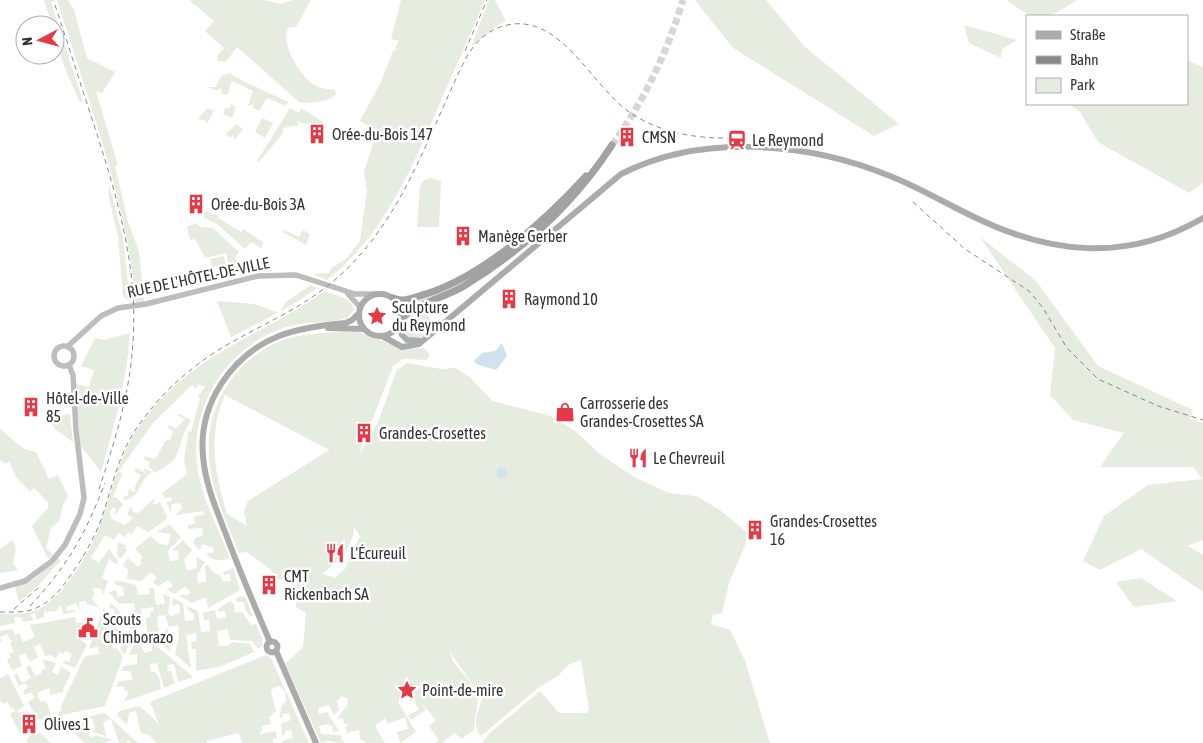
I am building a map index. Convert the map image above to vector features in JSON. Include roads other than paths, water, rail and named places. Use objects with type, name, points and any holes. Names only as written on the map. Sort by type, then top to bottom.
[{"type":"highway","points":[[393,298],[407,299],[438,290],[480,268],[556,206],[612,145],[576,194],[545,224],[472,280],[445,296],[412,310],[400,323]]},
{"type":"main road","points":[[317,327],[364,329],[372,335],[382,336],[404,347],[414,346],[621,174],[651,161],[699,151],[768,148],[801,151],[847,161],[900,180],[995,226],[1034,241],[1065,247],[1109,248],[1144,243],[1177,232],[1203,218]]},
{"type":"main road","name":"RUE DE L'HÔTEL-DE-VILLE","points":[[68,347],[101,316],[118,308],[146,304],[258,276],[296,275],[344,292],[359,295],[384,294]]},
{"type":"main road","name":"RUE DE L'HÔTEL-DE-VILLE","points":[[344,292],[354,299],[359,310]]},
{"type":"main road","points":[[315,743],[274,652],[277,645],[270,642],[211,496],[202,456],[204,426],[217,390],[228,374],[245,356],[278,336],[349,322],[368,297],[384,294],[393,298],[401,309],[400,323],[402,335],[407,340],[423,340]]},
{"type":"main road","points":[[359,310],[364,329]]},
{"type":"main road","points":[[382,336],[393,332],[400,323]]},
{"type":"main road","points":[[68,347],[74,354],[72,361],[69,365],[61,366],[54,357],[57,349],[68,347]]},
{"type":"main road","points":[[0,588],[25,581],[52,561],[65,545],[83,505],[73,397],[73,375],[69,365]]},
{"type":"water","points":[[502,343],[507,356],[496,370],[476,364],[474,361],[482,353],[495,351]]},
{"type":"water","points":[[502,467],[508,473],[502,479],[496,473]]},
{"type":"tunnel","points":[[612,145],[654,76],[670,39],[683,0]]},
{"type":"railway","points":[[465,51],[487,0]]},
{"type":"railway","points":[[55,5],[112,183],[125,235],[132,288],[134,315],[129,380],[116,435],[99,489]]},
{"type":"railway","points":[[0,612],[21,612],[39,607],[65,584],[98,528],[121,457],[133,433],[169,389],[213,353],[292,310],[318,293],[355,261],[376,235],[394,208],[410,179],[466,58],[478,42],[488,33],[507,25],[527,24],[544,30],[575,55],[617,102],[632,114],[657,127],[670,131],[711,138],[739,138]]},
{"type":"railway","points":[[913,202],[965,249],[1029,291],[1043,308],[1067,348],[1098,379],[1158,406],[1203,420]]},
{"type":"railway","points":[[30,606],[55,577],[74,549],[105,483]]},
{"type":"railway","points":[[14,609],[38,588]]},
{"type":"place","name":"Orée-du-Bois 147","points":[[317,134]]},
{"type":"place","name":"CMSN","points":[[627,137]]},
{"type":"place","name":"Le Reymond","points":[[737,140]]},
{"type":"place","name":"Orée-du-Bois 3A","points":[[196,204]]},
{"type":"place","name":"Manège Gerber","points":[[463,236]]},
{"type":"place","name":"Raymond 10","points":[[509,299]]},
{"type":"place","name":"Sculpture du Reymond","points":[[377,316]]},
{"type":"place","name":"Hôtel-de-Ville 85","points":[[31,407]]},
{"type":"place","name":"Carrosserie des Grandes-Crosettes SA","points":[[565,412]]},
{"type":"place","name":"Grandes-Crosettes","points":[[364,433]]},
{"type":"place","name":"Le Chevreuil","points":[[638,458]]},
{"type":"place","name":"Grandes-Crosettes 16","points":[[755,530]]},
{"type":"place","name":"L'Écureuil","points":[[335,553]]},
{"type":"place","name":"CMT Rickenbach SA","points":[[269,585]]},
{"type":"place","name":"Scouts Chimborazo","points":[[88,628]]},
{"type":"place","name":"Point-de-mire","points":[[407,690]]},
{"type":"place","name":"Olives 1","points":[[29,724]]}]
